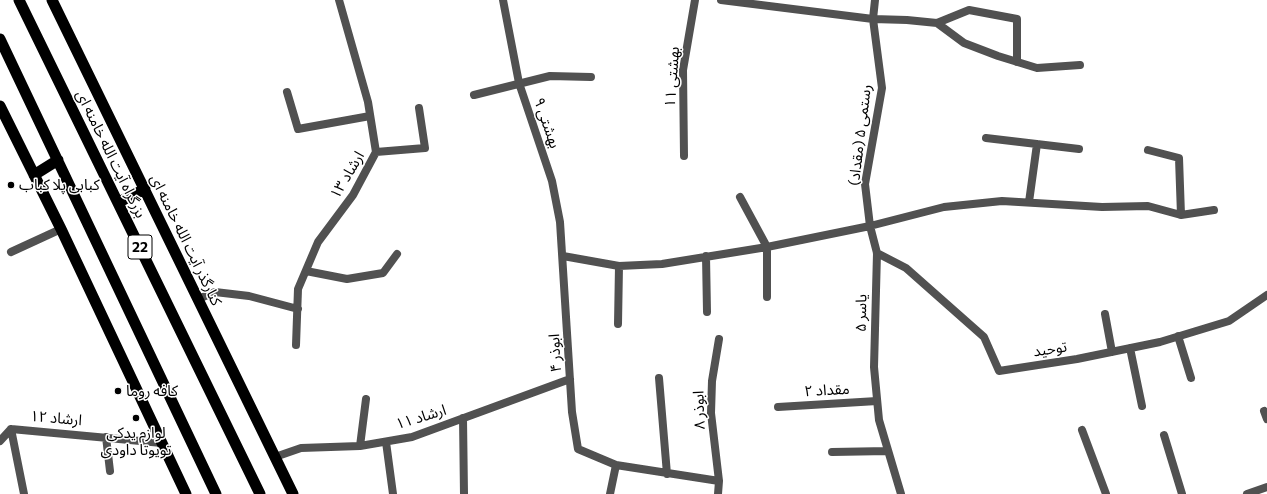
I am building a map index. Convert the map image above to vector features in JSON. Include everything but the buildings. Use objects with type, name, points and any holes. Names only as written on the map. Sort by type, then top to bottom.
[{"type":"highway","name":"بزرگراه آیت الله خامنه ای","points":[[18,0],[119,202],[260,494]]},
{"type":"highway","name":"کنارگذر آیت الله خامنه ای","points":[[52,0],[293,494]]},
{"type":"highway","name":"22","points":[[0,39],[216,494]]},
{"type":"highway","points":[[0,106],[61,229],[186,494]]},
{"type":"highway","points":[[34,174],[58,160]]},
{"type":"highway","points":[[119,202],[145,189]]},
{"type":"street","name":"ارشاد ۱۳","points":[[296,345],[298,289],[318,242],[353,195],[376,152],[370,116],[339,0]]},
{"type":"street","name":"بهشتی ۹","points":[[503,0],[519,83],[552,181],[560,222],[563,256]]},
{"type":"street","name":"بهشتی ۱۱","points":[[684,156],[683,70],[695,0]]},
{"type":"street","points":[[721,0],[739,1],[873,19],[937,23],[969,10],[1017,19],[1017,62]]},
{"type":"street","name":"رستمی ۵ (مقداد)","points":[[870,226],[865,184],[882,88],[873,19],[875,0]]},
{"type":"street","points":[[937,23],[964,43],[1037,68],[1080,65]]},
{"type":"street","points":[[474,95],[550,76],[591,77]]},
{"type":"street","points":[[287,92],[298,129],[370,116]]},
{"type":"street","points":[[376,152],[425,148],[419,108]]},
{"type":"street","points":[[986,138],[1079,149]]},
{"type":"street","points":[[1029,202],[1037,144]]},
{"type":"street","points":[[1148,150],[1179,158],[1181,215]]},
{"type":"street","points":[[740,197],[766,247],[767,297]]},
{"type":"street","points":[[563,256],[619,266],[662,264],[766,247],[870,226],[944,207],[1002,201],[1102,207],[1148,206],[1181,215],[1214,210]]},
{"type":"street","name":"یاسر ۵","points":[[870,226],[877,253],[874,367],[879,420],[901,494]]},
{"type":"street","points":[[11,252],[61,229]]},
{"type":"street","name":"توحید","points":[[877,253],[906,268],[984,337],[999,371],[1112,352],[1178,336],[1229,321],[1267,295]]},
{"type":"street","points":[[306,271],[347,279],[382,273],[397,254]]},
{"type":"street","name":"ابوذر ۴","points":[[563,256],[572,412],[578,449],[616,465]]},
{"type":"street","points":[[706,256],[707,312]]},
{"type":"street","points":[[618,324],[619,266]]},
{"type":"street","points":[[198,299],[215,292],[249,296],[298,309]]},
{"type":"street","points":[[1104,314],[1112,352]]},
{"type":"street","points":[[1178,336],[1191,378]]},
{"type":"street","name":"ابوذر ۸","points":[[718,494],[719,481],[711,414],[712,381],[719,339]]},
{"type":"street","points":[[1130,348],[1142,406]]},
{"type":"street","points":[[659,378],[667,474]]},
{"type":"street","name":"ارشاد ۱۱","points":[[275,457],[301,448],[360,446],[412,437],[570,379]]},
{"type":"street","points":[[360,446],[366,399]]},
{"type":"street","name":"مقداد ۲","points":[[778,407],[877,402]]},
{"type":"street","points":[[463,418],[464,494]]},
{"type":"street","points":[[12,428],[24,494]]},
{"type":"street","name":"ارشاد ۱۲","points":[[0,440],[12,428],[162,443]]},
{"type":"street","points":[[1082,430],[1106,494]]},
{"type":"street","points":[[1164,435],[1182,494]]},
{"type":"street","points":[[106,437],[110,471]]},
{"type":"street","points":[[386,442],[393,494]]},
{"type":"street","points":[[832,452],[888,451]]},
{"type":"street","points":[[610,494],[616,465],[719,481]]},
{"type":"street","points":[[1247,494],[1267,487]]},
{"type":"place","name":"کبابی پلا کباب","points":[[11,185]]},
{"type":"place","name":"کافه روما","points":[[118,391]]},
{"type":"place","name":"لوازم یدکی تویوتا داودی","points":[[136,418]]}]
